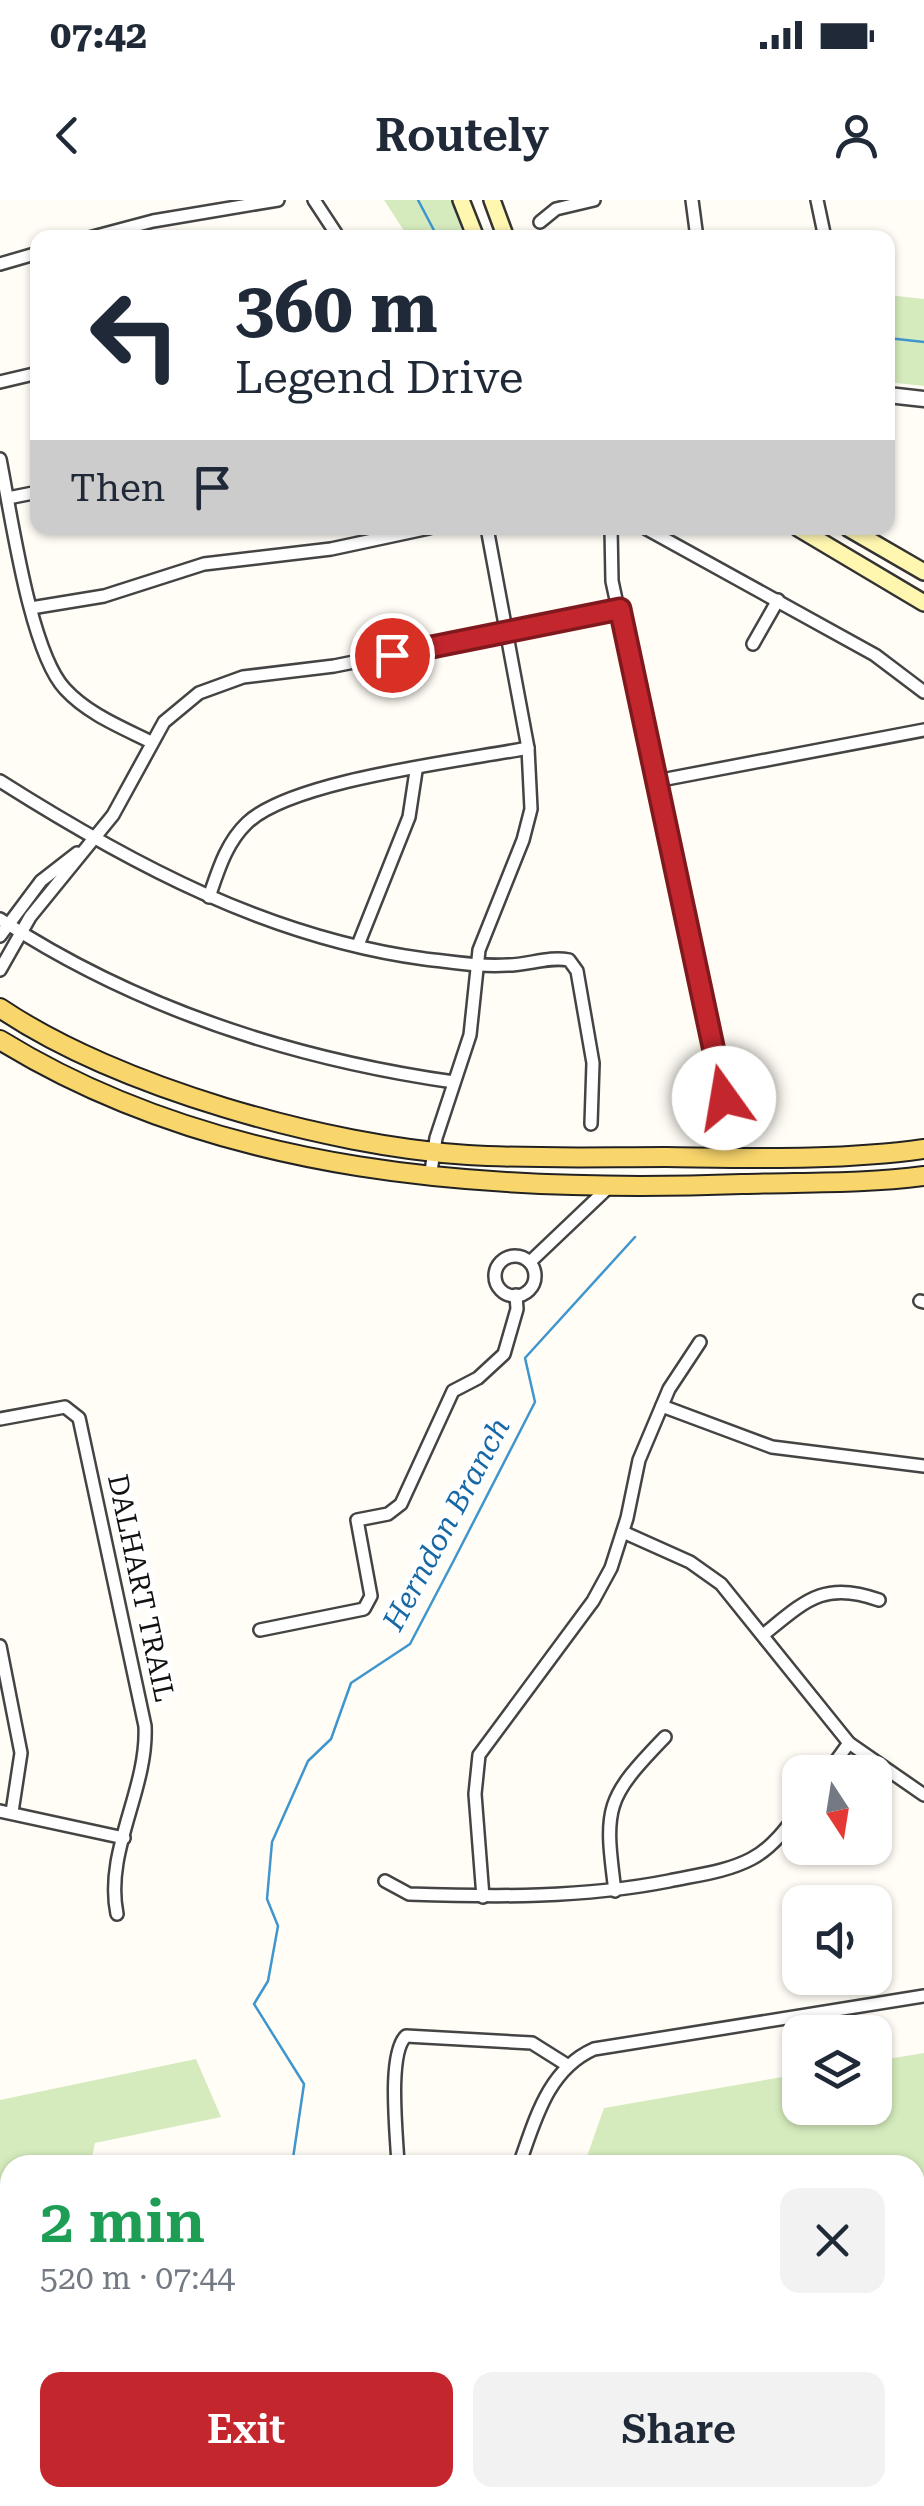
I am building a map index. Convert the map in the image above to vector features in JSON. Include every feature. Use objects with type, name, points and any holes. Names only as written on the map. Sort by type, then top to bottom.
[{"type":"main road","points":[[461,200],[473,230]]},
{"type":"main road","points":[[492,200],[503,230]]},
{"type":"main road","points":[[810,535],[924,603]]},
{"type":"main road","points":[[860,535],[924,572]]},
{"type":"main road","points":[[0,1008],[114,1066],[228,1107]]},
{"type":"main road","points":[[0,1040],[49,1067],[154,1111],[263,1146],[430,1178],[704,1186],[924,1176]]},
{"type":"main road","points":[[154,1111],[163,1096],[173,1095],[326,1132],[434,1152],[704,1158],[924,1149]]},
{"type":"main road","points":[[898,1153],[899,1179]]},
{"type":"main road","points":[[704,1158],[704,1186]]},
{"type":"street","points":[[119,230],[278,200]]},
{"type":"street","points":[[314,200],[334,230]]},
{"type":"street","points":[[540,222],[556,209],[594,200]]},
{"type":"street","points":[[692,200],[696,230]]},
{"type":"street","points":[[817,200],[823,230]]},
{"type":"street","points":[[0,264],[30,255]]},
{"type":"street","points":[[0,382],[30,376]]},
{"type":"street","points":[[895,396],[924,399]]},
{"type":"street","points":[[0,459],[41,650],[64,689],[96,714],[151,742]]},
{"type":"street","points":[[8,498],[30,494]]},
{"type":"street","points":[[31,608],[91,600],[204,564],[331,549],[396,535]]},
{"type":"street","points":[[430,1178],[434,1152],[470,1034],[477,965],[485,932],[528,825],[532,797],[528,748],[488,535]]},
{"type":"street","points":[[611,535],[612,582],[727,1115]]},
{"type":"street","points":[[658,535],[876,655],[924,692]]},
{"type":"street","points":[[753,644],[778,600]]},
{"type":"street","points":[[0,970],[22,932],[81,850],[113,815],[151,742],[180,706],[220,683],[334,666],[620,609]]},
{"type":"street","points":[[656,781],[924,730]]},
{"type":"street","points":[[209,898],[229,846],[258,814],[317,789],[528,748]]},
{"type":"street","points":[[358,945],[408,817],[416,770]]},
{"type":"street","points":[[0,781],[92,838],[209,898],[358,945],[477,965],[563,958],[573,963],[593,1063],[591,1124]]},
{"type":"street","points":[[0,936],[4,922],[41,882],[81,850]]},
{"type":"street","points":[[4,922],[118,985],[240,1034],[367,1067],[454,1082]]},
{"type":"street","points":[[580,1184],[586,1206]]},
{"type":"street","points":[[530,1262],[612,1185]]},
{"type":"street","points":[[512,1256],[530,1262],[535,1274],[532,1286],[516,1296],[498,1286],[497,1267],[512,1256]]},
{"type":"street","points":[[260,1630],[364,1609],[371,1596],[357,1520],[388,1514],[401,1504],[453,1391],[478,1378],[504,1354],[518,1308],[516,1296]]},
{"type":"street","points":[[483,1897],[475,1794],[479,1755],[593,1600],[624,1532],[634,1473],[662,1406],[700,1342]]},
{"type":"street","points":[[662,1406],[772,1448],[924,1466]]},
{"type":"street","name":"DALHART TRAIL","points":[[0,1419],[62,1407],[73,1409],[79,1418],[144,1720],[144,1754],[112,1889],[116,1914]]},
{"type":"street","points":[[624,1532],[704,1570],[849,1743],[924,1795]]},
{"type":"street","points":[[762,1635],[822,1593],[846,1590],[879,1600]]},
{"type":"street","points":[[0,1646],[21,1753],[6,1812],[124,1838]]},
{"type":"street","points":[[615,1891],[607,1824],[610,1808],[627,1776],[664,1737]]},
{"type":"street","points":[[840,1755],[849,1743]]},
{"type":"street","points":[[385,1881],[408,1894],[483,1897],[615,1891],[740,1864],[772,1844],[782,1832]]},
{"type":"street","points":[[523,2155],[550,2088],[567,2066],[608,2045],[924,1996]]},
{"type":"street","points":[[398,2155],[397,2046],[406,2036],[532,2043],[546,2048],[567,2066]]},
{"type":"green space","points":[[384,200],[451,200],[462,230],[403,230]]},
{"type":"green space","points":[[895,296],[924,299],[924,386],[895,383]]},
{"type":"green space","points":[[924,2053],[924,2155],[588,2155],[604,2108],[782,2077],[782,2125],[892,2125],[892,2058]]},
{"type":"green space","points":[[196,2059],[221,2117],[95,2143],[92,2155],[0,2155],[0,2100]]},
{"type":"waterway","points":[[418,200],[434,230]]},
{"type":"waterway","points":[[895,339],[924,342]]},
{"type":"waterway","name":"Herndon Branch","points":[[293,2155],[304,2084],[254,2004],[268,1981],[278,1926],[267,1899],[272,1842],[308,1761],[331,1739],[351,1683],[410,1644],[454,1560],[535,1402],[525,1358],[635,1237]]},
{"type":"route","points":[[392,655],[620,609],[724,1098]]}]
